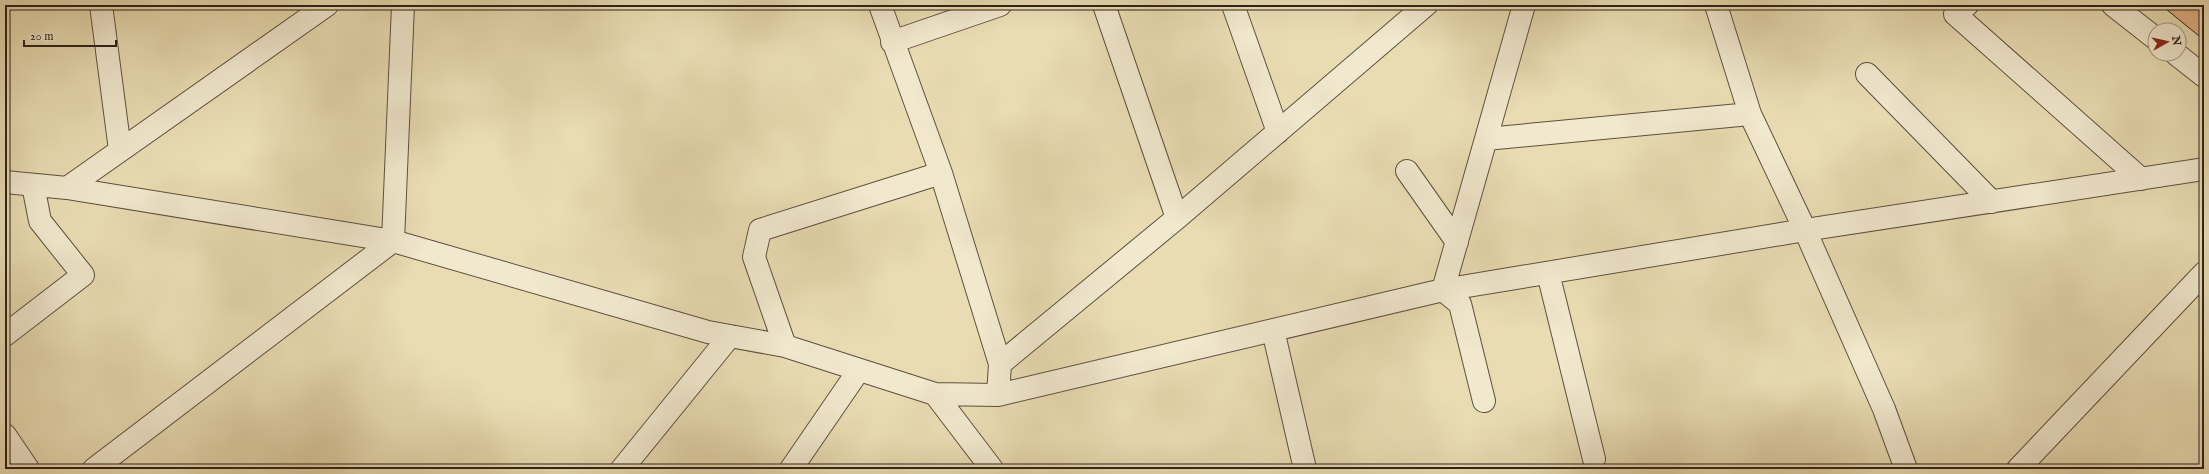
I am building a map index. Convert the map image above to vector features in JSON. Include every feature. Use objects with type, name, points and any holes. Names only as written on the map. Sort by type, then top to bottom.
[{"type":"street","points":[[100,5],[120,150]]},
{"type":"street","points":[[67,188],[327,5]]},
{"type":"street","points":[[393,241],[403,5]]},
{"type":"street","points":[[880,5],[892,42],[941,173],[1000,364],[998,395]]},
{"type":"street","points":[[892,42],[1000,5]]},
{"type":"street","points":[[1104,5],[1177,218]]},
{"type":"street","points":[[1233,5],[1278,132]]},
{"type":"street","points":[[1000,364],[1177,218],[1426,5]]},
{"type":"street","points":[[1443,290],[1524,5]]},
{"type":"street","points":[[1716,5],[1750,114],[1805,230],[1884,409],[1906,469]]},
{"type":"street","points":[[1967,5],[1955,14],[2141,178]]},
{"type":"street","points":[[2113,5],[2147,32]]},
{"type":"street","points":[[2186,62],[2204,76]]},
{"type":"street","points":[[1867,74],[1992,202]]},
{"type":"street","points":[[1486,139],[1750,114]]},
{"type":"street","points":[[5,182],[67,188],[393,241],[708,332],[785,346],[935,394],[998,395],[1443,290],[1805,230],[2204,169]]},
{"type":"street","points":[[1406,171],[1457,242]]},
{"type":"street","points":[[785,346],[754,257],[760,230],[941,173]]},
{"type":"street","points":[[5,335],[83,275],[40,221],[33,185]]},
{"type":"street","points":[[94,469],[393,241]]},
{"type":"street","points":[[1548,273],[1594,459]]},
{"type":"street","points":[[2018,469],[2204,273]]},
{"type":"street","points":[[1443,290],[1460,304],[1484,401]]},
{"type":"street","points":[[1273,330],[1305,469]]},
{"type":"street","points":[[622,469],[730,336]]},
{"type":"street","points":[[791,469],[859,370]]},
{"type":"street","points":[[935,394],[992,469]]},
{"type":"street","points":[[5,435],[28,469]]},
{"type":"building","points":[[2161,5],[2204,5],[2204,40],[2187,26],[2187,22],[2182,22]]}]
